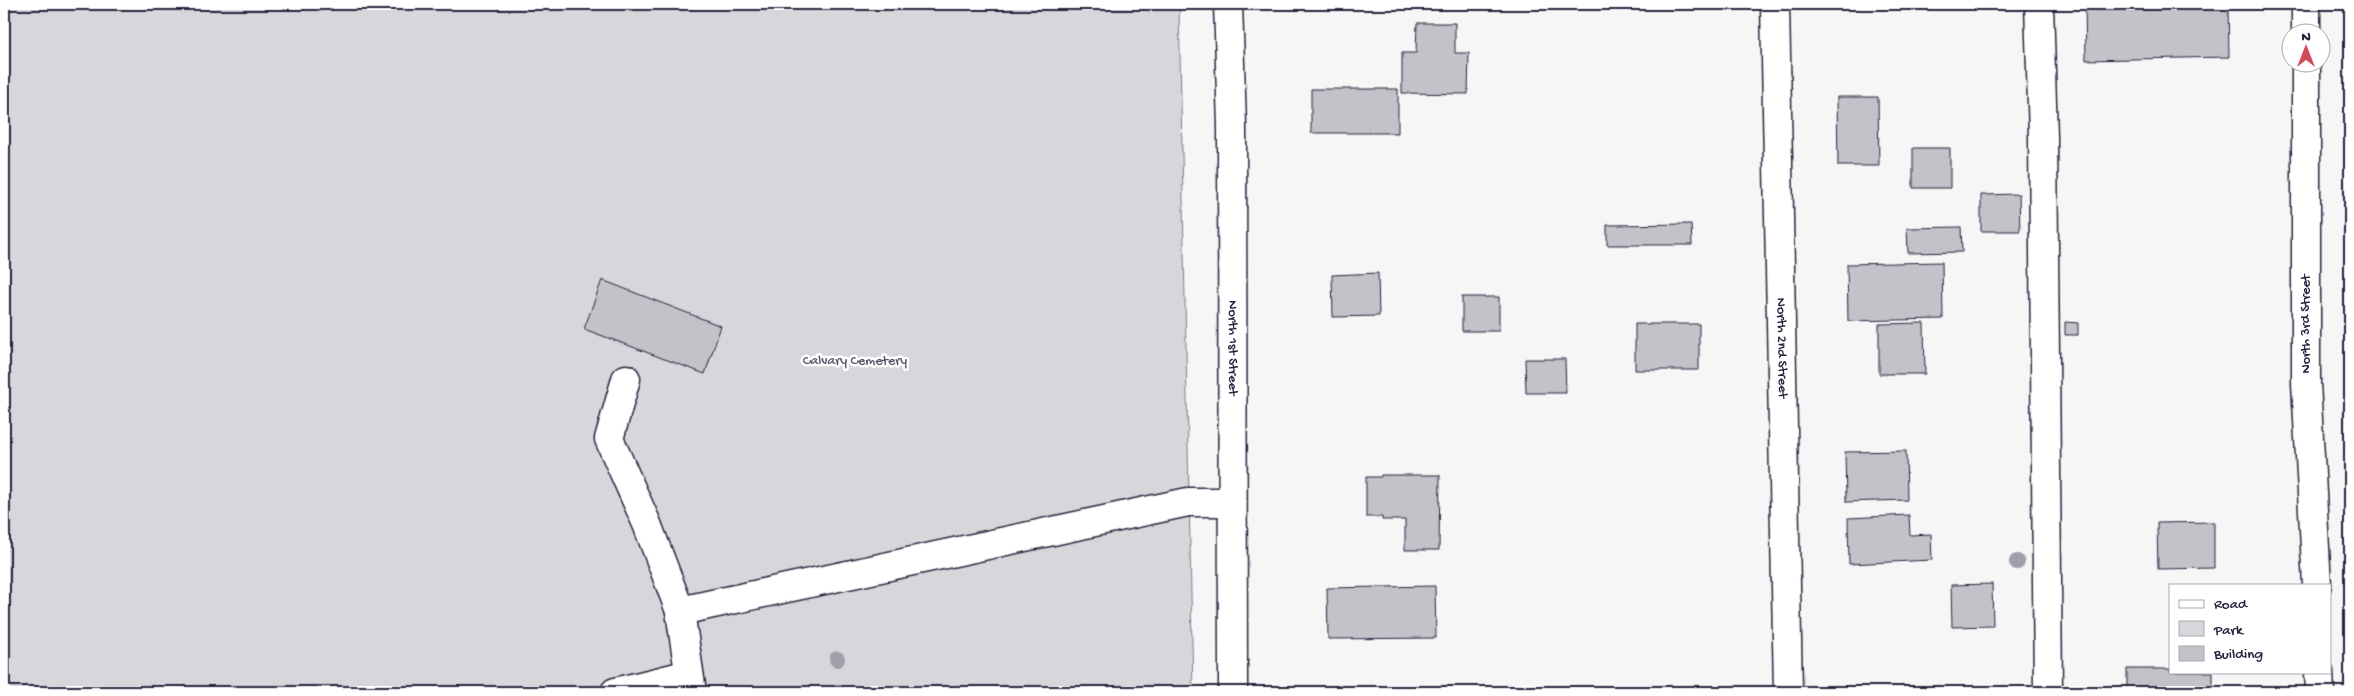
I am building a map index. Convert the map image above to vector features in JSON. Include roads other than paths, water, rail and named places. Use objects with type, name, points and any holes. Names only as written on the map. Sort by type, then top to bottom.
[{"type":"street","name":"North 1st Street","points":[[1228,4],[1232,125],[1231,502],[1233,692]]},
{"type":"street","name":"North 2nd Street","points":[[1775,4],[1788,692]]},
{"type":"street","points":[[2040,4],[2044,137],[2048,692]]},
{"type":"street","points":[[2306,4],[2306,22]]},
{"type":"street","name":"North 3rd Street","points":[[2306,72],[2306,384],[2317,584]]},
{"type":"street","points":[[615,692],[690,683],[680,611],[647,524],[609,439],[626,379]]},
{"type":"street","points":[[680,611],[1188,502],[1231,502]]},
{"type":"street","points":[[2320,674],[2320,692]]},
{"type":"park label","name":"Calvary Cemetery","points":[[855,361]]}]
